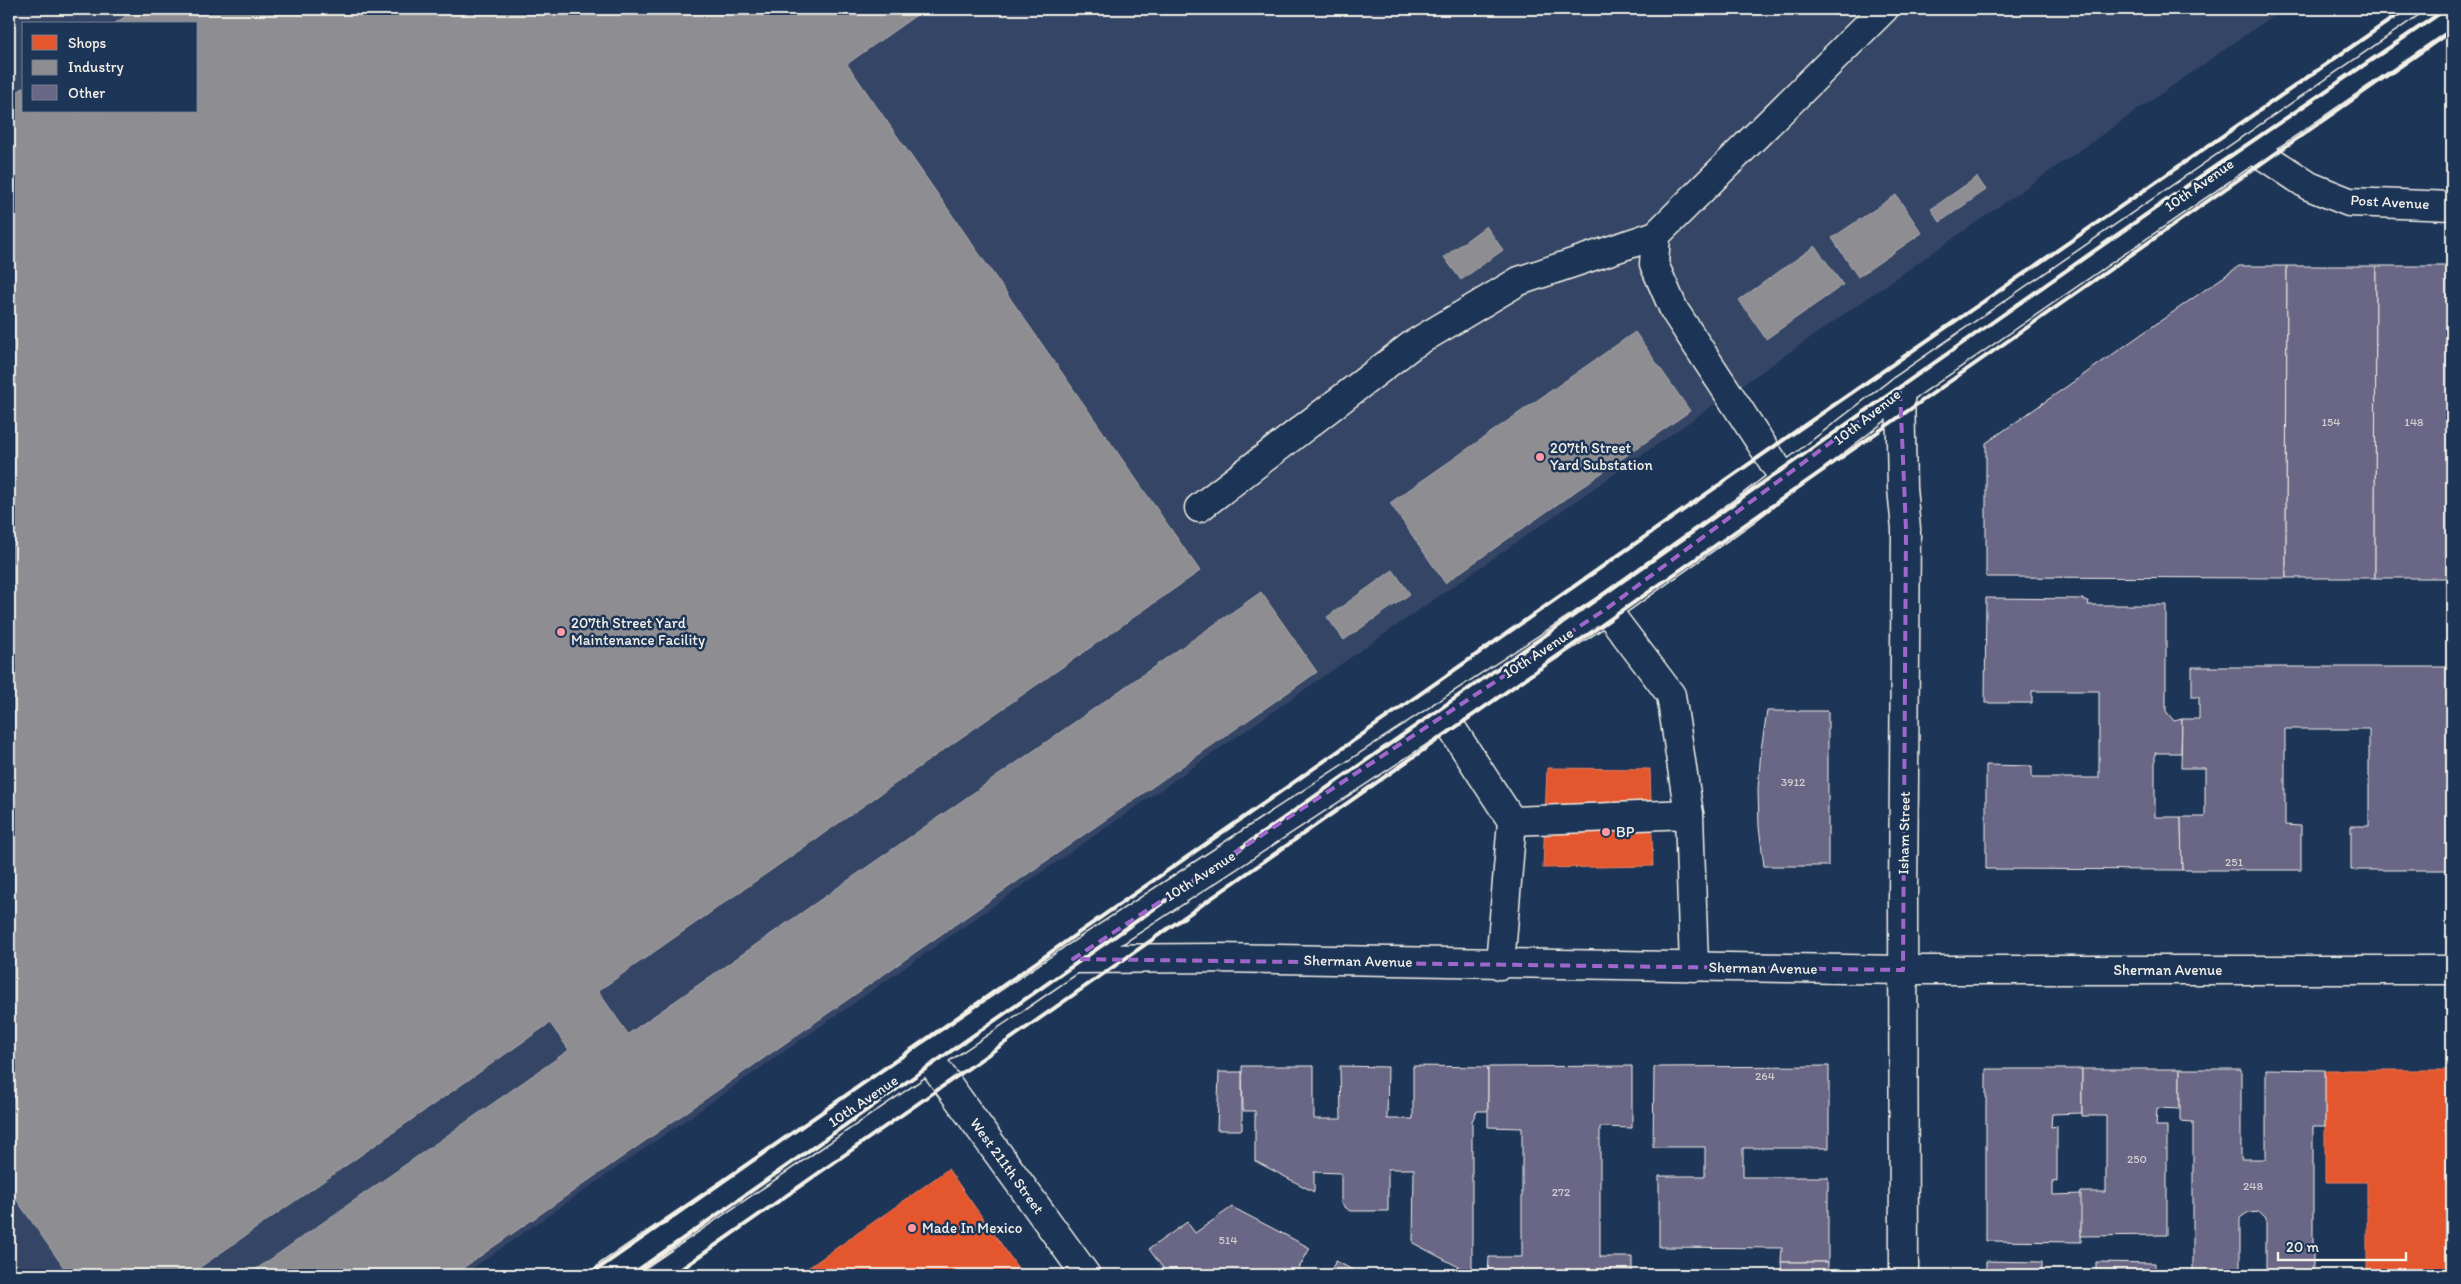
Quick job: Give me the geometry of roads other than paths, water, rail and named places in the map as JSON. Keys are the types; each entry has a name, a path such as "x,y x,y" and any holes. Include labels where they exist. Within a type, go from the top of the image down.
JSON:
{"main road":[{"path":"1198,508 1412,345 1519,281 1656,235 1884,9"},
{"name":"10th Avenue","path":"609,1275 1073,959 1606,609 1785,480 1900,391 2452,10"},
{"name":"Post Avenue","path":"2252,148 2309,186 2349,202 2452,206"},
{"path":"1656,235 1654,264 1674,310 1785,480"},
{"name":"Isham Street","path":"1900,391 1902,488 1906,529 1903,970 1904,1275"},
{"path":"1606,609 1671,695 1689,814 1694,967"},
{"path":"1444,716 1512,821 1500,964"},
{"path":"1512,821 1689,814"},
{"name":"Sherman Avenue","path":"1073,959 1216,958 1903,970 2452,970"},
{"name":"West 211th Street","path":"928,1057 1086,1275"}],"railway":[{"path":"589,1275 1792,434 2406,9"},
{"path":"631,1275 2207,172 2446,9"},
{"path":"673,1275 2452,30"}],"place":[{"name":"207th Street Yard Substation","path":"1540,457"},
{"name":"207th Street Yard Maintenance Facility","path":"561,632"},
{"name":"BP","path":"1606,832"},
{"name":"Made In Mexico","path":"912,1228"}]}
